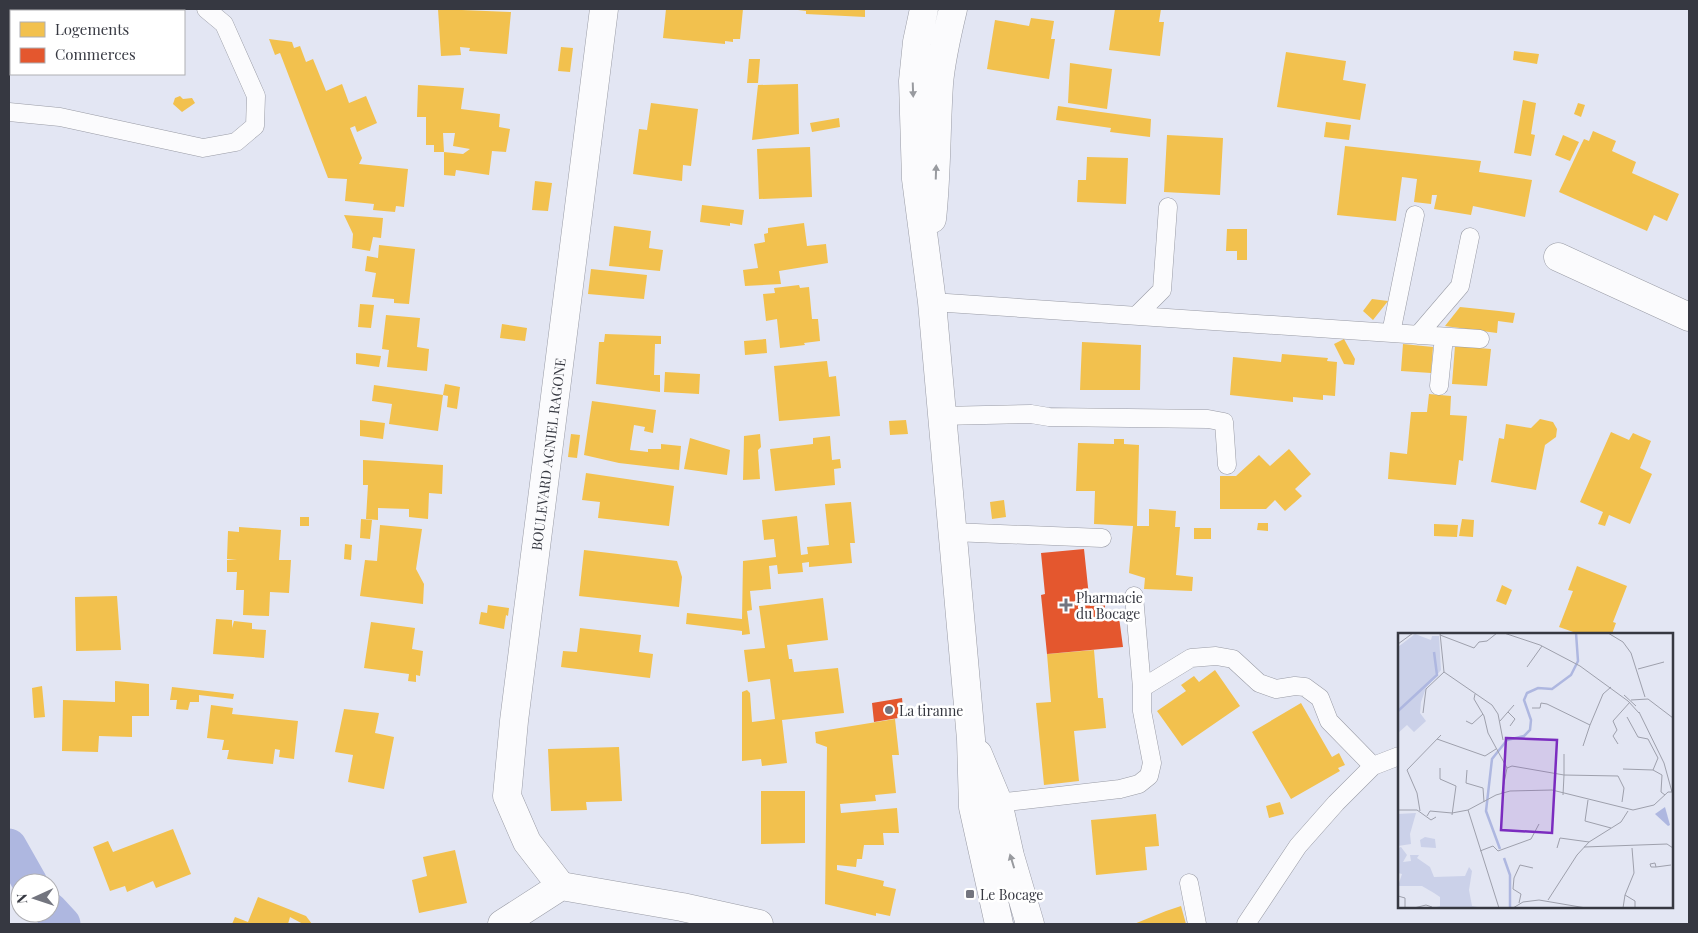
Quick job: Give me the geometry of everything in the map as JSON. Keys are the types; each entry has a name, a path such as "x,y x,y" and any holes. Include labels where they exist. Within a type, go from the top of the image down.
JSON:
{"main road":[{"name":"BOULEVARD AGNIEL RAGONE","path":"561,886 527,842 508,796 514,721 604,9"},
{"path":"924,9 917,42 913,81 916,178 932,302 971,739 985,805 999,924"},
{"path":"927,255 936,183 939,84 944,47 953,9"},
{"path":"1558,257 1689,317"},
{"path":"985,805 1010,856 1030,924"},
{"path":"502,924 561,886 682,907 759,924"}],"lane":[{"path":"9,112 60,117 203,148 236,142 256,126 256,96 224,24 206,9"},
{"path":"1138,314 1162,290 1168,207"},
{"path":"1391,333 1415,215"},
{"path":"1418,335 1460,286 1470,237"},
{"path":"932,302 1138,314 1480,339"},
{"path":"1439,386 1444,337"},
{"path":"941,416 1031,414 1049,417 1208,419 1224,422 1227,465"},
{"path":"952,532 1102,538"},
{"path":"985,805 1120,789 1139,784 1149,776 1152,763 1142,711 1142,688 1134,596"},
{"path":"1142,688 1191,658 1216,656 1233,659 1259,683 1276,689 1295,686 1305,688 1320,698 1329,721 1373,766"},
{"path":"1246,924 1298,846 1373,766 1398,756"},
{"path":"1189,883 1197,924"}],"building: Logements":[{"path":"53,9 140,9 140,10"},
{"path":"161,9 176,9 176,10 157,10"},
{"path":"438,9 511,12 507,54 469,51 470,48 460,47 461,55 441,56"},
{"path":"666,9 743,9 740,39 733,39 733,42 725,41 725,44 663,38"},
{"path":"790,9 865,9 865,17 806,14 806,11"},
{"path":"1115,9 1161,9 1159,22 1164,22 1160,56 1109,50"},
{"path":"1031,18 1054,21 1051,39 1055,39 1049,79 987,69 995,20 1029,26"},
{"path":"269,39 292,42 294,48 300,46 306,62 313,59 326,91 342,84 349,103 366,96 377,123 357,132 355,126 350,128 362,158 359,164 408,169 404,207 396,206 395,212 373,210 374,204 345,201 347,179 328,178 280,53 275,55"},
{"path":"561,47 573,48 570,72 558,71"},
{"path":"1514,51 1539,54 1537,64 1513,60"},
{"path":"1286,52 1346,61 1343,80 1366,84 1360,120 1277,107"},
{"path":"749,59 760,59 758,83 747,83"},
{"path":"1070,63 1112,69 1107,109 1068,103"},
{"path":"798,84 799,134 752,140 758,85"},
{"path":"418,85 464,88 461,109 500,114 499,127 510,129 506,152 492,151 489,175 456,170 455,176 444,175 444,152 434,152 434,145 426,145 426,117 417,117","holes":["443,133 455,133 453,146 470,149 463,154 444,152"]},
{"path":"180,96 183,99 192,98 195,103 182,112 173,104 175,98"},
{"path":"1523,100 1536,103 1531,134 1535,135 1531,156 1514,153"},
{"path":"651,103 698,109 691,166 683,165 682,181 633,174 639,129 647,130"},
{"path":"1578,103 1585,105 1581,117 1574,114"},
{"path":"1058,106 1151,119 1150,137 1110,132 1111,128 1056,120"},
{"path":"839,118 840,127 812,132 810,123"},
{"path":"1326,122 1351,125 1349,140 1324,137"},
{"path":"1593,131 1616,141 1612,151 1636,162 1632,173 1679,194 1667,221 1654,215 1647,231 1559,192 1584,139 1589,141"},
{"path":"1167,135 1223,138 1220,195 1164,192"},
{"path":"1563,135 1579,142 1570,161 1555,155"},
{"path":"1345,146 1481,161 1479,172 1532,180 1525,217 1473,206 1471,215 1434,209 1437,195 1432,195 1431,204 1414,202 1417,179 1402,177 1396,221 1337,215"},
{"path":"810,147 812,197 759,199 757,149"},
{"path":"1087,157 1128,158 1126,204 1077,202 1078,180 1086,180"},
{"path":"535,181 552,183 548,211 532,210"},
{"path":"702,205 744,210 742,225 730,223 730,226 700,222"},
{"path":"344,215 383,218 381,238 373,237 370,251 352,248 353,234"},
{"path":"804,223 807,246 826,244 828,263 779,271 781,284 745,286 743,270 758,268 754,244 765,242 764,234 768,233 768,228"},
{"path":"614,226 651,231 649,248 663,250 660,271 609,266"},
{"path":"1227,229 1247,229 1247,260 1237,260 1237,251 1226,251"},
{"path":"379,245 415,249 409,304 394,303 394,299 372,297 376,273 365,271 367,256 378,258"},
{"path":"591,269 647,275 644,299 588,294"},
{"path":"799,285 800,288 809,287 812,319 818,319 820,341 780,348 777,319 766,321 763,294 775,293 774,288"},
{"path":"1372,299 1388,301 1373,320 1363,311"},
{"path":"360,304 374,305 371,328 358,327"},
{"path":"1460,307 1515,313 1513,323 1498,321 1497,333 1445,326"},
{"path":"386,315 420,318 417,347 429,349 427,371 387,367 389,350 382,349"},
{"path":"502,324 527,328 525,341 500,338"},
{"path":"605,334 661,336 661,344 655,344 654,375 660,375 660,392 596,384 599,342 604,342"},
{"path":"766,339 767,353 745,355 744,341"},
{"path":"1344,339 1355,359 1354,365 1344,364 1334,344"},
{"path":"1082,342 1141,345 1140,390 1080,390"},
{"path":"1403,344 1433,347 1431,373 1401,371"},
{"path":"1455,346 1491,349 1487,386 1452,384"},
{"path":"356,353 381,356 379,367 356,364"},
{"path":"1282,354 1328,358 1327,361 1337,362 1335,396 1323,395 1323,400 1293,397 1293,402 1230,395 1233,357 1281,362"},
{"path":"827,361 829,377 836,376 840,416 779,421 774,366"},
{"path":"665,372 700,374 699,394 664,392"},
{"path":"445,384 460,387 457,409 447,407 448,396 443,395"},
{"path":"374,385 443,395 438,431 389,424 392,404 372,401"},
{"path":"1429,394 1451,396 1450,415 1467,416 1463,461 1459,460 1456,485 1388,479 1390,452 1407,454 1411,412 1427,412"},
{"path":"592,401 656,410 653,433 644,431 645,427 634,425 630,450 648,452 648,449 661,449 661,444 681,446 679,470 619,463 584,455"},
{"path":"1540,419 1553,422 1557,429 1556,437 1545,445 1536,490 1491,482 1499,438 1504,439 1506,424 1531,428"},
{"path":"360,420 385,423 383,439 360,436"},
{"path":"906,420 908,434 890,435 889,421"},
{"path":"1611,432 1629,440 1633,433 1651,441 1640,468 1652,474 1630,524 1609,515 1605,526 1598,524 1603,512 1580,502"},
{"path":"571,434 580,435 577,458 568,457"},
{"path":"760,434 761,447 758,450 760,479 743,480 744,436"},
{"path":"830,436 832,460 840,459 841,468 834,469 835,485 775,491 770,449 813,444 813,438"},
{"path":"690,438 730,450 727,475 684,469"},
{"path":"1114,439 1124,439 1124,444 1139,445 1137,526 1149,526 1149,509 1176,511 1175,527 1180,527 1176,575 1193,577 1192,591 1144,589 1145,578 1129,573 1133,526 1094,524 1095,491 1076,491 1078,443 1114,444"},
{"path":"1289,449 1311,474 1295,489 1302,496 1285,511 1275,500 1266,509 1220,509 1220,476 1236,476 1259,455 1270,466"},
{"path":"363,460 443,465 442,494 429,493 428,519 409,517 409,509 378,508 378,520 366,519 368,485 363,485"},
{"path":"586,473 674,486 669,526 598,518 600,502 582,500"},
{"path":"1004,500 1006,517 992,519 990,502"},
{"path":"851,502 855,543 850,543 852,563 809,567 809,562 802,563 803,572 778,574 777,565 769,566 771,589 750,591 752,610 747,611 750,634 742,635 742,631 686,624 687,613 742,619 743,561 776,557 774,539 764,540 762,520 797,516 801,555 808,554 807,547 829,545 825,504"},
{"path":"300,517 309,517 309,526 300,526"},
{"path":"361,519 372,520 370,539 360,538"},
{"path":"1462,519 1474,520 1473,537 1459,536"},
{"path":"1258,523 1268,523 1268,531 1257,530"},
{"path":"1434,524 1458,525 1457,537 1434,536"},
{"path":"380,525 422,529 416,569 424,584 423,604 360,596 365,560 377,561"},
{"path":"239,527 281,530 279,560 291,560 289,593 270,592 269,616 243,615 244,590 236,590 237,572 227,572 227,560 237,560 227,559 228,531 239,532"},
{"path":"1194,528 1211,528 1211,539 1194,539"},
{"path":"345,544 352,545 351,560 344,559"},
{"path":"584,550 677,561 682,577 679,607 579,596"},
{"path":"1577,566 1627,586 1613,622 1616,623 1612,633 1576,633 1559,627 1573,591 1568,590"},
{"path":"1502,585 1512,590 1506,605 1496,601"},
{"path":"117,596 121,650 76,651 75,597"},
{"path":"823,598 828,640 787,645 789,659 792,659 794,672 838,668 844,713 782,720 787,763 762,766 761,759 742,761 742,692 747,690 750,693 752,722 775,719 770,679 748,682 744,650 765,648 759,606"},
{"path":"488,605 509,608 504,629 479,624 481,612 487,613"},
{"path":"216,619 232,620 232,628 234,621 252,623 252,629 266,630 264,658 213,654"},
{"path":"371,622 415,628 412,649 423,651 420,676 416,675 416,682 408,681 409,674 364,668"},
{"path":"580,628 641,635 639,652 653,654 650,678 561,667 563,651 577,652"},
{"path":"1094,650 1098,698 1103,698 1106,728 1074,731 1079,781 1044,785 1036,703 1051,702 1047,654"},
{"path":"1215,670 1240,706 1182,746 1157,711 1186,691 1181,685 1194,676 1199,682"},
{"path":"115,681 149,684 149,716 132,716 132,737 99,736 98,752 62,751 63,700 115,702"},
{"path":"42,686 45,717 34,718 32,688"},
{"path":"172,687 234,694 233,699 199,695 199,702 190,702 188,710 176,709 177,700 170,700"},
{"path":"1301,703 1332,757 1339,753 1345,765 1338,768 1340,771 1291,799 1252,732"},
{"path":"211,705 233,708 232,714 298,721 294,759 279,757 280,750 275,749 273,764 227,759 229,750 222,750 224,740 207,738"},
{"path":"344,709 379,713 375,733 394,737 384,789 348,782 353,755 335,752"},
{"path":"895,719 899,755 892,755 896,793 875,795 876,801 840,804 841,813 897,808 899,833 883,833 884,845 864,845 862,859 857,859 856,867 837,865 837,870 884,881 883,886 896,889 890,916 876,913 876,916 825,904 827,747 816,743 815,732"},
{"path":"619,747 622,801 586,802 587,810 551,811 548,749"},
{"path":"761,791 805,791 805,843 761,844"},
{"path":"1280,802 1284,814 1269,818 1266,806"},
{"path":"1156,814 1159,846 1145,847 1147,870 1096,875 1091,820"},
{"path":"173,829 191,874 156,888 153,881 127,892 125,886 110,891 93,847 108,841 113,852"},
{"path":"455,850 467,903 419,913 412,880 427,876 423,857"},
{"path":"258,897 306,916 312,924 303,924 290,917 288,924 232,924 235,917 248,922"},
{"path":"1181,906 1186,924 1134,924 1166,911"}],"building: Commerces":[{"path":"1084,549 1090,606 1105,605 1105,612 1118,610 1123,647 1047,654 1041,595 1045,594 1041,553"},
{"path":"902,698 904,717 874,722 872,703"}],"waterway":[{"path":"9,846 24,873"},
{"path":"60,921 63,924"}],"place":[{"name":"Pharmacie du Bocage","path":"1066,605"},
{"name":"La tiranne","path":"889,710"},
{"name":"Le Bocage","path":"970,894"}]}
